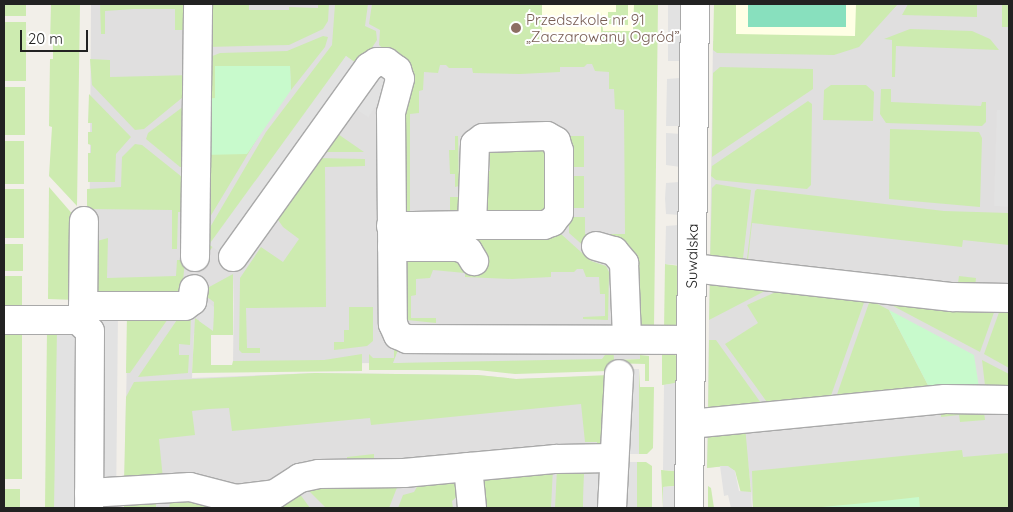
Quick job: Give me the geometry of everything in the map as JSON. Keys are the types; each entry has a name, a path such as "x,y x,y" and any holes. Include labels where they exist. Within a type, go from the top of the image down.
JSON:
{"street":[{"path":"195,258 198,4"},
{"name":"Suwalska","path":"689,508 695,4"},
{"path":"233,257 370,67 381,62 394,66 400,79 391,113 393,324 396,332 404,338 627,338 691,340"},
{"path":"84,221 80,313 91,339 89,500 168,498 200,488 236,504 275,494 309,476 405,473 613,458"},
{"path":"391,236 472,225"},
{"path":"391,236 458,246 468,251 474,261"},
{"path":"596,246 614,250 624,263 627,338"},
{"path":"692,268 952,297 1009,298"},
{"path":"4,320 185,306 192,301 194,289"},
{"path":"612,508 613,458 618,441 619,374"},
{"path":"690,424 945,399 1009,400"},
{"path":"468,467 472,508"}],"shaded area":[{"path":"91,4 389,4 643,54 640,359 233,365 234,275 232,333 194,333 192,378 315,373 478,375 516,379 598,376 597,448 583,508 124,508 128,301 89,300"},
{"name":"Przedszkole nr 91 „Zaczarowany Ogród”","path":"389,4 643,4 643,53 389,53"},
{"path":"668,4 685,4 685,61 668,61"},
{"path":"730,4 885,4 855,42 729,41"},
{"path":"885,4 1009,4 1009,489 811,508 753,508 748,463 707,468 713,41 855,42"},
{"path":"346,56 360,66 223,254 209,245"},
{"path":"379,69 394,79 368,117 353,107"},
{"path":"683,75 681,167 666,165 666,133 681,134 681,126 666,126 667,79 680,78"},
{"path":"997,110 1009,110 1009,207 994,206"},
{"path":"683,175 683,219 680,215 666,214 665,198 666,183 679,182"},
{"path":"683,221 682,273 678,265 665,264 666,226 679,225"},
{"path":"201,297 214,307 213,331 199,321"},
{"path":"118,311 116,508 54,508 57,330 88,318"},
{"path":"613,344 602,359 393,363 400,345"},
{"path":"624,369 639,369 639,454 624,454"},
{"path":"679,382 679,508 663,508 663,487 676,486 676,471 663,470 664,385"},
{"path":"623,462 637,462 637,508 623,508"},
{"path":"720,466 728,466 735,471 739,491 751,492 752,508 731,508 728,495 724,496"},
{"path":"598,470 598,508 583,508 584,474 595,474"}],"green space":[{"path":"4,4 26,4 26,16 4,16"},
{"path":"51,4 80,4 77,206 49,176 52,127 49,126 50,59 53,59 53,44 50,44"},
{"path":"100,4 192,4 192,30 175,30 175,9 134,9 105,11 105,34 101,34"},
{"path":"204,4 249,4 249,10 289,10 289,7 318,8 318,4 329,4 328,21 323,29 289,45 207,47"},
{"path":"335,4 368,4 365,26 376,31 377,40 360,66 346,56 209,252 202,241 266,132 332,45"},
{"path":"372,4 542,4 542,39 585,39 585,45 601,45 601,12 603,31 633,31 634,4 658,4 654,328 644,331 639,324 637,266 595,256 569,233 569,217 585,217 585,234 625,234 624,110 615,109 614,89 609,89 609,72 595,71 592,64 587,64 584,67 560,67 560,72 520,74 473,73 472,68 449,68 446,65 440,65 438,73 424,72 423,90 419,91 419,113 410,114 410,213 450,213 450,197 465,197 464,206 456,215 404,216 404,66 379,45 380,30 369,24"},
{"path":"616,4 628,4 628,25 608,24 608,12 616,12"},
{"path":"714,4 736,4 736,34 855,36 856,4 898,4 859,47 834,55 717,53 713,50"},
{"path":"748,4 846,4 846,27 748,27"},
{"path":"908,4 977,4 977,17 902,15"},
{"path":"1002,4 1009,4 1009,27 1002,27"},
{"path":"4,22 26,22 26,81 4,81"},
{"path":"910,29 972,31 990,39 999,50 896,46 895,77 892,77 892,40 884,39"},
{"path":"323,36 328,37 325,47 291,90 290,66 272,114 201,232 210,57 220,53 287,51"},
{"path":"90,59 110,60 110,77 192,75 188,93 144,129 135,130 92,85"},
{"path":"215,66 290,66 291,90 247,154 203,155 202,99 215,98"},
{"path":"720,67 813,69 813,89 712,157 713,73"},
{"path":"831,85 866,85 874,92 873,121 823,120 824,90"},
{"path":"4,87 25,87 25,135 4,135"},
{"path":"881,89 891,89 891,102 981,106 982,102 986,102 986,122 982,126 886,123 880,114"},
{"path":"89,94 131,137 116,154 115,182 88,182 88,153 91,153 91,145 88,144 88,132 92,132 92,123 88,123"},
{"path":"808,101 812,104 811,185 807,189 716,180 711,176 712,166"},
{"path":"188,103 185,167 180,167 146,139 148,133"},
{"path":"890,129 979,132 982,138 980,207 889,199"},
{"path":"335,132 364,152 315,152"},
{"path":"455,136 458,136 459,186 455,187 455,174 450,174 449,150 455,150"},
{"path":"568,136 584,136 584,167 568,167"},
{"path":"4,141 24,141 24,184 4,184"},
{"path":"135,144 142,145 187,181 190,212 178,212 177,249 172,249 172,210 87,209 87,189 121,187 122,157"},
{"path":"540,146 548,153 551,199 545,212 490,213 484,204 486,171 490,171 490,162 482,162 490,148"},
{"path":"316,158 365,159 365,166 325,167 326,307 246,308 247,348 260,348 260,353 242,353 239,350 240,278 261,247 283,262 299,239 283,227 276,217"},
{"path":"568,176 584,176 584,208 568,208"},
{"path":"716,184 751,190 742,267 710,263 712,188"},
{"path":"49,187 75,217 76,300 48,299"},
{"path":"4,189 24,189 24,238 4,238"},
{"path":"757,189 944,211 1009,213 1009,245 963,240 962,247 752,223 748,260 775,263 746,267 755,191"},
{"path":"517,234 561,234 591,261 606,266 609,272 608,320 583,319 583,317 605,316 605,294 600,294 599,277 586,277 583,269 577,269 574,272 551,272 551,277 512,279 465,277 465,273 433,270 430,278 416,279 416,295 411,296 411,318 436,318 436,323 407,320 405,260 468,239"},
{"path":"108,238 107,278 176,276 177,260 185,260 182,292 89,300 97,241"},
{"path":"4,244 23,244 23,271 4,271"},
{"path":"665,264 680,266 679,323 664,331"},
{"path":"233,274 233,335 211,335 211,365 232,365 233,361 324,360 362,354 362,371 192,373 195,318 213,330 214,302 200,292"},
{"path":"4,276 22,276 22,308 4,308"},
{"path":"959,276 976,278 975,287 933,284 933,280 958,283"},
{"path":"710,277 769,289 709,320"},
{"path":"789,286 867,294 828,404 772,409 725,344 758,323 747,305"},
{"path":"878,298 997,304 980,352"},
{"path":"870,300 889,310 932,393 834,403"},
{"path":"1002,304 1009,305 1009,368 984,354"},
{"path":"349,307 373,307 373,341 367,346 334,350 334,342 344,342 344,330 349,330"},
{"path":"889,310 974,355 980,394 932,393"},
{"path":"183,311 191,316 190,345 179,344 179,355 189,355 188,373 138,377"},
{"path":"127,314 170,316 130,373 126,373"},
{"path":"47,330 76,330 60,508 45,508"},
{"path":"4,332 22,332 22,479 4,479"},
{"path":"709,340 716,340 766,410 708,416"},
{"path":"613,344 614,360 640,359 640,355 649,356 649,381 645,381 645,364 609,363 608,371 515,374 478,370 369,370 369,354 373,358 394,358 394,346 400,345 394,363"},
{"path":"662,349 679,357 679,382 676,384 662,385"},
{"path":"982,360 1009,374 1009,392 986,394"},
{"path":"639,369 640,387 654,387 653,448 647,454 638,454"},
{"path":"315,373 478,375 516,379 609,375 605,444 597,448 597,442 585,442 581,404 371,425 370,418 232,431 229,408 209,409 192,411 195,435 159,439 163,479 124,483 126,397 134,382"},
{"path":"941,412 984,412 985,420 960,422 959,415 941,417"},
{"path":"745,426 751,492 741,493 735,471 726,466 707,468 708,430"},
{"path":"962,450 963,457 1009,453 1009,508 753,508 752,471"},
{"path":"374,454 374,461 393,459 393,464 347,461 347,457"},
{"path":"637,462 646,462 652,466 652,508 636,508"},
{"path":"553,468 551,508 480,508 477,480"},
{"path":"557,468 598,472 584,475 583,508 555,508"},
{"path":"661,470 676,471 676,486 663,487 663,508"},
{"path":"453,477 462,492 452,501 453,508 398,508 403,495 414,492 418,485"},
{"path":"303,485 398,485 389,508 326,508"},
{"path":"708,486 711,488 714,508 708,508"},
{"path":"5,489 20,489 20,508 5,508"},
{"path":"297,490 310,508 265,508"},
{"path":"171,497 224,508 169,508"},
{"path":"919,497 920,508 811,508 865,503"},
{"path":"124,501 156,502 156,507 124,508"}],"place":[{"name":"Przedszkole nr 91 „Zaczarowany Ogród”","path":"516,28"}]}
